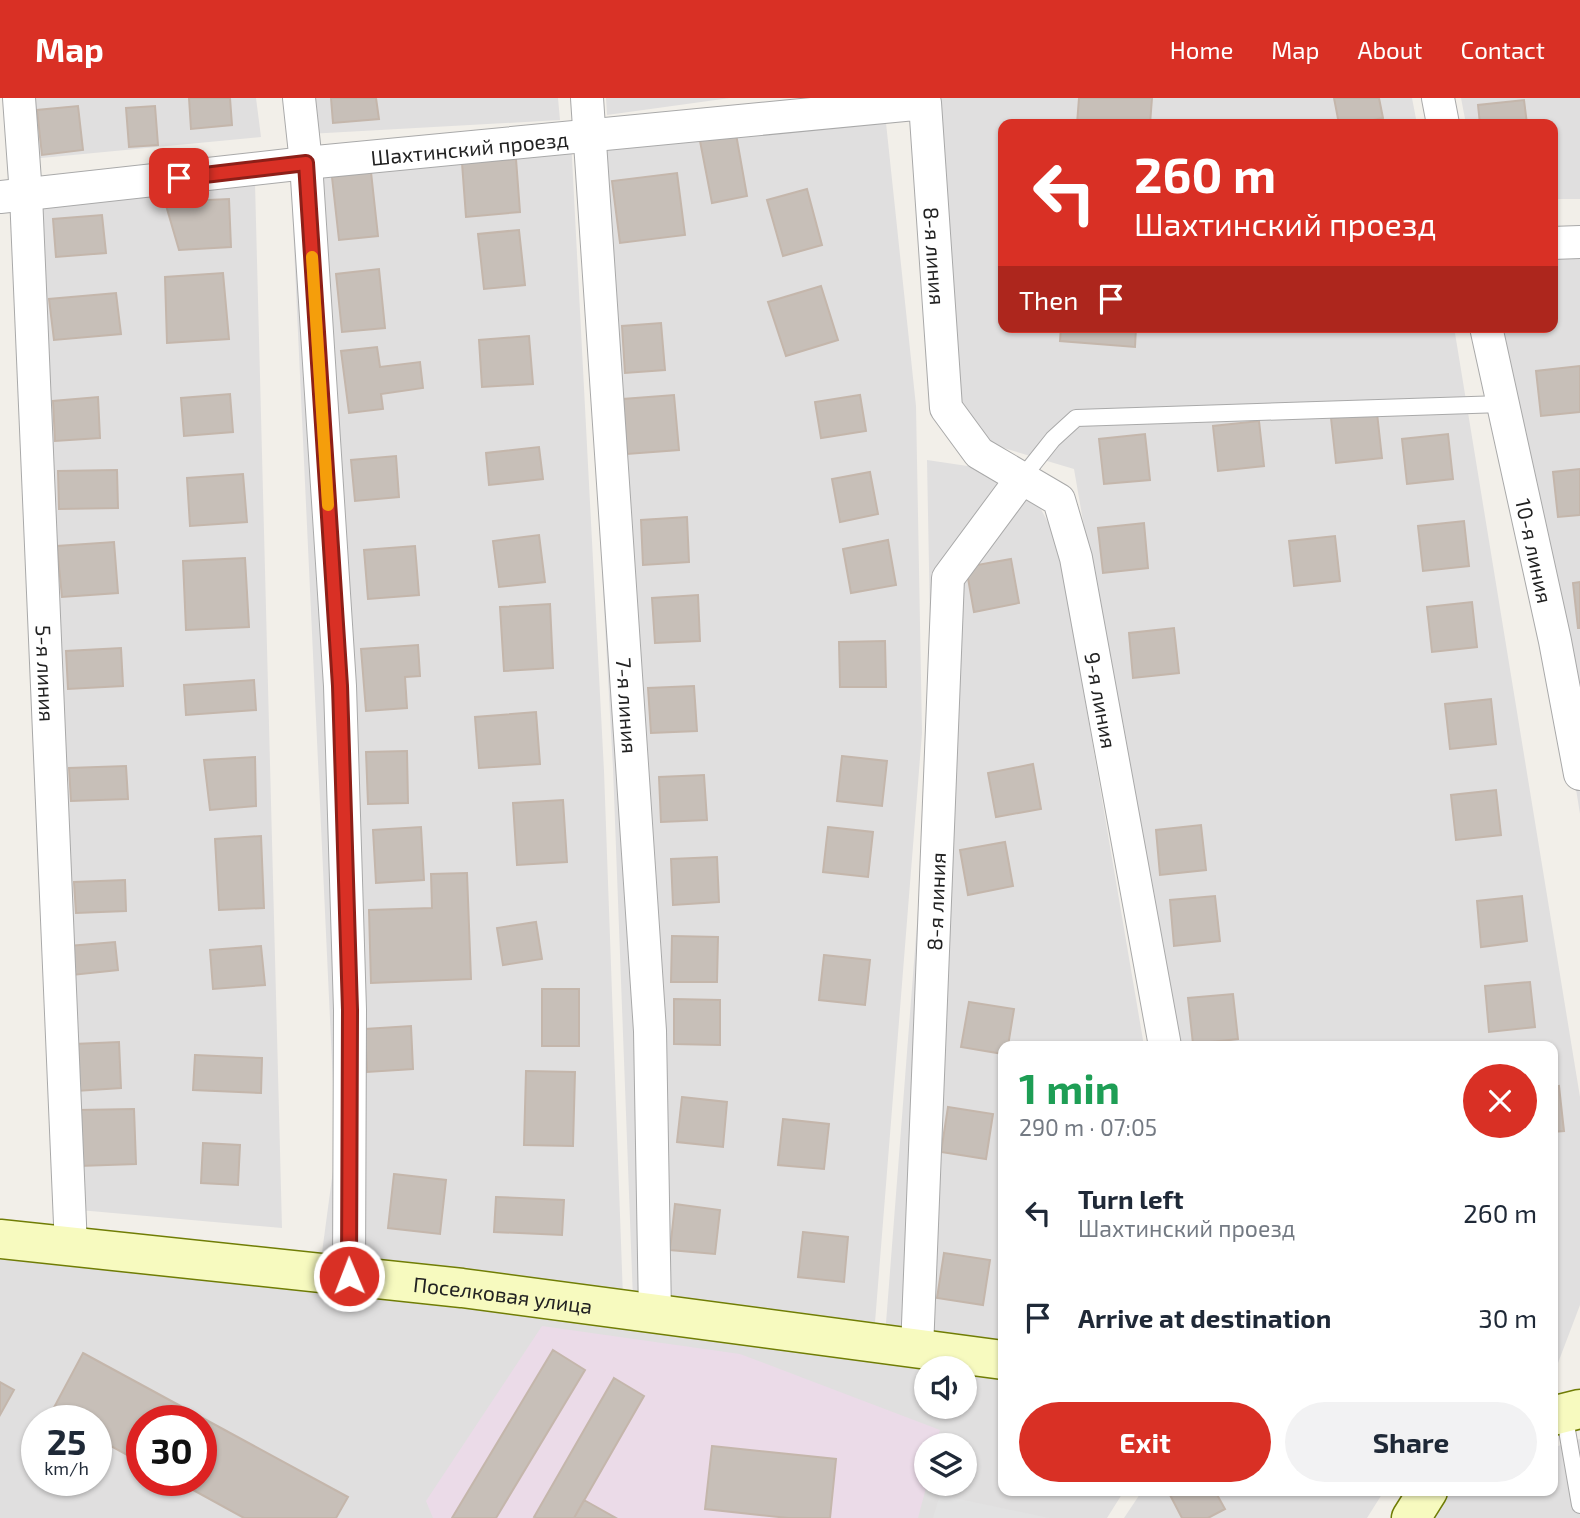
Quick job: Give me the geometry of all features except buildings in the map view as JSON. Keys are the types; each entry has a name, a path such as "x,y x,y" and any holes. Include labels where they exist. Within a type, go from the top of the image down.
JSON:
{"street":[{"name":"5-я линия","path":"19,98 13,196 71,1247"},
{"path":"299,98 306,163 340,699 350,1010 349,1276"},
{"name":"7-я линия","path":"587,98 650,1031 655,1314"},
{"path":"1438,98 1442,119"},
{"name":"Шахтинский проезд","path":"13,196 306,163 918,101"},
{"name":"8-я линия","path":"918,101 946,408"},
{"path":"1558,243 1580,242"},
{"name":"10-я линия","path":"1487,333 1555,640 1580,774"},
{"name":"9-я линия","path":"946,408 979,453 1059,500 1076,558 1164,1041"},
{"name":"8-я линия","path":"917,1349 948,578 1022,478"},
{"name":"Поселковая улица","path":"0,1239 462,1287 998,1359"},
{"path":"1411,1518 1425,1496"}],"lane":[{"path":"1022,478 1053,439 1076,418 1502,404"},
{"path":"1565,1413 1580,1504"}],"shaded area":[{"path":"25,98 256,98 261,137 31,159"},
{"path":"304,98 558,98 560,120 308,134"},
{"path":"606,98 730,98 607,115"},
{"path":"908,98 1412,98 1416,119 998,119 998,333 1455,333 1580,1097 1580,1305 1558,1363 1558,1041 1173,1041 1074,469 957,434"},
{"path":"1461,98 1580,98 1580,199 1558,199 1558,119 1465,119"},
{"path":"884,104 916,406 922,733 874,1335 633,1300 613,768 578,140"},
{"path":"571,139 604,771 623,1298 321,1260 336,1148 290,161"},
{"path":"255,183 282,1228 68,1209 41,208"},
{"path":"1558,247 1580,247 1580,814 1503,333 1558,333"},
{"path":"927,460 1022,474 1058,541 1143,1041 998,1041 998,1347 885,1336 932,730"},
{"path":"0,1258 914,1357 914,1419 977,1419 977,1364 998,1366 998,1496 1121,1496 1107,1518 0,1518"},
{"path":"542,1326 740,1354 940,1430 939,1433 914,1433 914,1496 924,1496 918,1518 433,1518 426,1501"},
{"path":"1580,1439 1580,1518 1424,1518 1436,1496 1558,1496 1558,1446"},
{"path":"940,1496 945,1496 1049,1518 933,1518"},
{"path":"1139,1496 1381,1496 1367,1518 1124,1518"}],"slow traffic":[{"path":"312,257 328,505"}],"route":[{"path":"179,178 306,163 340,686 350,1010 349,1276"}]}
